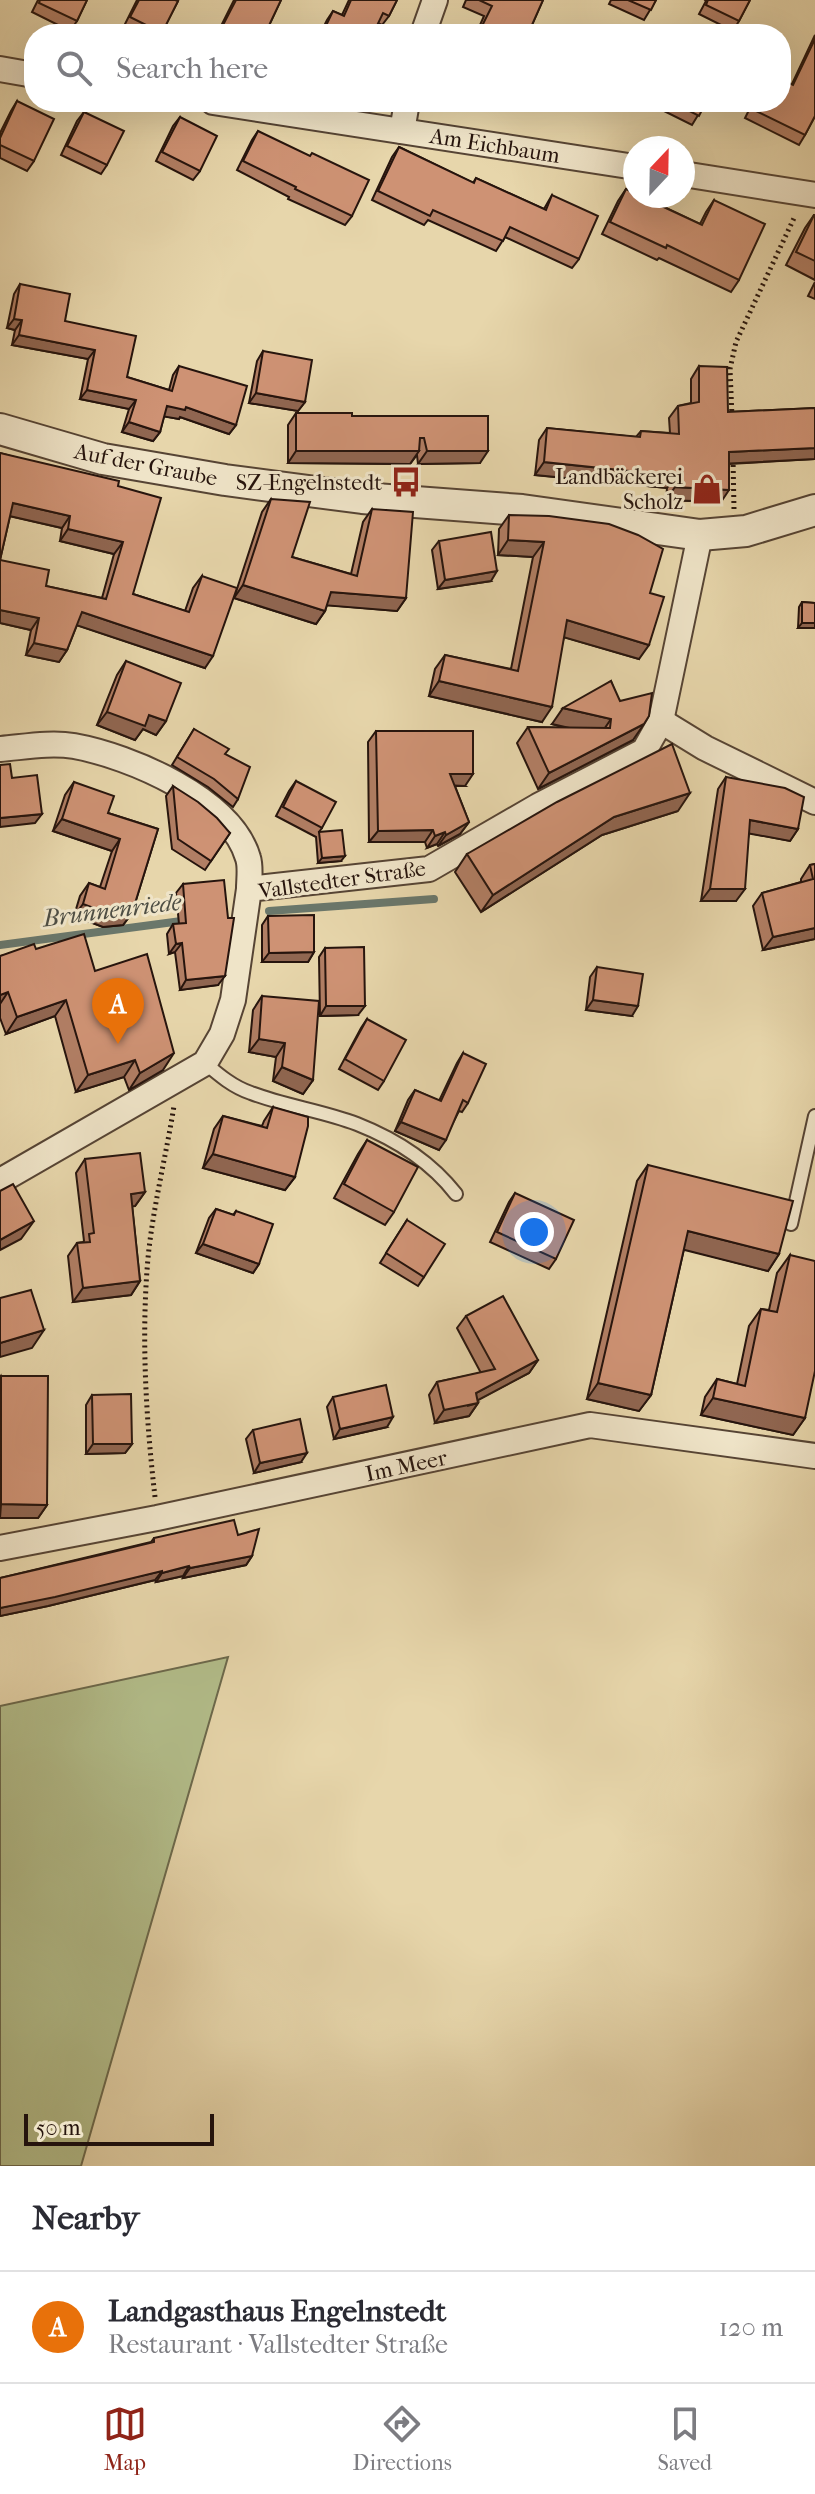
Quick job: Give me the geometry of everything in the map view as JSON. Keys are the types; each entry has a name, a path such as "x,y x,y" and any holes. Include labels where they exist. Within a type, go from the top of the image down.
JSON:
{"street":[{"path":"427,24 435,0"},
{"path":"0,69 24,73"},
{"name":"Am Eichbaum","path":"278,112 623,165"},
{"path":"402,131 405,112"},
{"path":"695,176 810,194"},
{"name":"Auf der Graube","path":"0,429 103,459 225,480 362,498 522,510 700,535 746,531 815,510"},
{"name":"Vallstedter Straße","path":"0,1181 205,1063 222,1034 233,1000 249,889 429,869 538,806 644,751 661,721 700,535"},
{"path":"661,721 705,748 815,802"},
{"path":"0,749 71,745 102,753 171,780 213,808 238,836 249,860 249,889"},
{"name":"Im Meer","path":"0,1548 157,1518 590,1425 815,1456"}],"lane":[{"path":"205,1063 227,1081 250,1093 357,1124 387,1139 442,1175 456,1194"},
{"path":"791,1224 815,1116"}],"path":[{"path":"732,428 730,369 736,342 810,194"},
{"path":"733,458 735,532"},
{"path":"157,1518 149,1439 145,1319 148,1256 175,1104 164,1089"}],"green space":[{"path":"228,1657 81,2166 0,2166 0,1706"}],"building":[{"path":"40,0 87,0 77,21 39,3"},
{"path":"139,0 178,1 166,24 144,24 130,17"},
{"path":"236,0 281,0 270,24 224,24"},
{"path":"351,0 397,0 389,16 383,13 378,24 327,24 333,11 344,16"},
{"path":"479,0 543,0 532,24 483,24 492,6"},
{"path":"628,0 656,0 651,10"},
{"path":"708,0 750,0 739,21 706,5"},
{"path":"815,39 815,116 805,135 758,112 791,112 793,85"},
{"path":"17,101 24,104 24,112 40,112 54,119 34,161 0,145 0,138"},
{"path":"84,112 124,131 107,165 67,146"},
{"path":"180,117 217,136 200,171 162,152"},
{"path":"258,131 369,180 352,216 243,161"},
{"path":"399,147 474,183 476,178 546,210 552,195 598,216 579,259 510,227 503,241 433,210 430,216 378,191"},
{"path":"623,195 623,208 666,208 702,225 714,200 765,224 739,280 610,222"},
{"path":"815,215 815,261 796,252"},
{"path":"20,284 70,294 65,321 136,336 127,377 172,391 179,366 247,386 236,425 186,407 185,410 167,406 160,432 129,422 136,400 87,390 95,350 19,335 22,320 14,319"},
{"path":"263,351 312,360 305,402 256,393"},
{"path":"699,366 727,367 728,412 815,408 815,448 729,452 729,490 675,487 676,476 544,462 547,428 640,437 641,431 679,434 678,406 699,402"},
{"path":"296,413 488,416 488,451 427,451 424,438 420,438 419,451 296,451"},
{"path":"0,453 119,481 118,486 161,498 133,594 189,612 202,576 237,588 213,656 82,612 67,650 34,643 39,618 0,610","holes":["13,503 70,516 68,529 123,542 106,599 46,586 49,570 0,560"]},
{"path":"271,499 310,502 292,557 357,576 372,509 413,512 406,598 331,592 325,611 243,585"},
{"path":"509,515 549,516 609,524 663,549 650,593 664,597 649,645 567,620 552,707 439,681 445,655 518,671 544,542 508,540"},
{"path":"491,532 497,571 445,580 439,541"},
{"path":"802,602 815,603 815,623 802,623"},
{"path":"126,661 181,683 166,721 149,715 145,726 107,712"},
{"path":"611,681 620,701 652,693 649,716 644,724 549,773 528,727 610,728 611,719 563,708"},
{"path":"194,729 229,749 225,754 250,767 238,799 214,779 177,757"},
{"path":"376,731 473,731 473,774 450,774 469,822 446,835 445,832 435,836 433,830 378,831"},
{"path":"672,744 690,793 614,817 493,895 467,854 557,802"},
{"path":"10,764 12,778 37,775 42,814 0,818 0,765"},
{"path":"726,777 785,788 804,797 798,829 750,820 745,889 710,889"},
{"path":"296,781 336,802 322,828 283,807"},
{"path":"74,782 114,796 108,813 158,829 132,913 112,915 83,904 89,883 105,889 120,839 62,819"},
{"path":"173,786 198,802 230,833 211,861 178,839"},
{"path":"342,830 345,856 322,858 319,832"},
{"path":"815,864 815,928 773,937 762,893 813,879 810,865"},
{"path":"224,880 228,918 234,918 225,976 186,980 182,943 176,944 173,924 186,923 183,884"},
{"path":"314,915 314,952 269,953 268,916"},
{"path":"84,934 95,971 147,954 174,1053 140,1073 135,1060 88,1075 66,1000 17,1017 8,992 0,995 0,956 34,944 36,949"},
{"path":"364,947 365,1006 326,1006 325,948"},
{"path":"597,967 643,974 638,1006 593,1000"},
{"path":"262,996 319,1001 313,1080 282,1067 285,1043 259,1039"},
{"path":"367,1019 406,1040 384,1081 345,1059"},
{"path":"463,1053 486,1064 468,1103 463,1100 446,1140 401,1122 415,1090 441,1101"},
{"path":"273,1107 308,1117 295,1177 213,1154 223,1116 267,1128"},
{"path":"367,1140 418,1167 394,1212 344,1184"},
{"path":"140,1153 145,1192 131,1194 140,1281 83,1288 77,1243 90,1242 89,1234 94,1233 85,1159"},
{"path":"648,1165 793,1201 779,1254 688,1231 651,1395 598,1383"},
{"path":"13,1184 34,1221 0,1240 0,1191"},
{"path":"515,1193 574,1220 556,1259 497,1232"},
{"path":"216,1209 234,1215 236,1211 273,1224 259,1264 203,1244"},
{"path":"407,1220 445,1244 424,1277 386,1253"},
{"path":"790,1255 815,1261 815,1371 805,1418 713,1398 717,1379 745,1386 761,1309 777,1312"},
{"path":"31,1290 44,1330 0,1343 0,1298"},
{"path":"503,1296 538,1360 476,1393 478,1403 444,1410 437,1382 495,1369 466,1316"},
{"path":"1,1376 48,1376 47,1505 1,1504"},
{"path":"386,1385 393,1417 340,1429 333,1397"},
{"path":"131,1394 132,1444 93,1444 92,1395"},
{"path":"300,1419 307,1453 260,1463 253,1430"},
{"path":"234,1520 238,1535 259,1529 252,1556 162,1571 0,1608 0,1578"}],"waterway":[{"name":"Brunnenriede","path":"269,911 434,899"},
{"name":"Brunnenriede","path":"0,945 189,920"}],"place":[{"name":"SZ-Engelnstedt","path":"406,482"},
{"name":"Landbäckerei Scholz","path":"707,489"},
{"name":"Landgasthaus Engelnstedt","path":"118,1044"}]}
